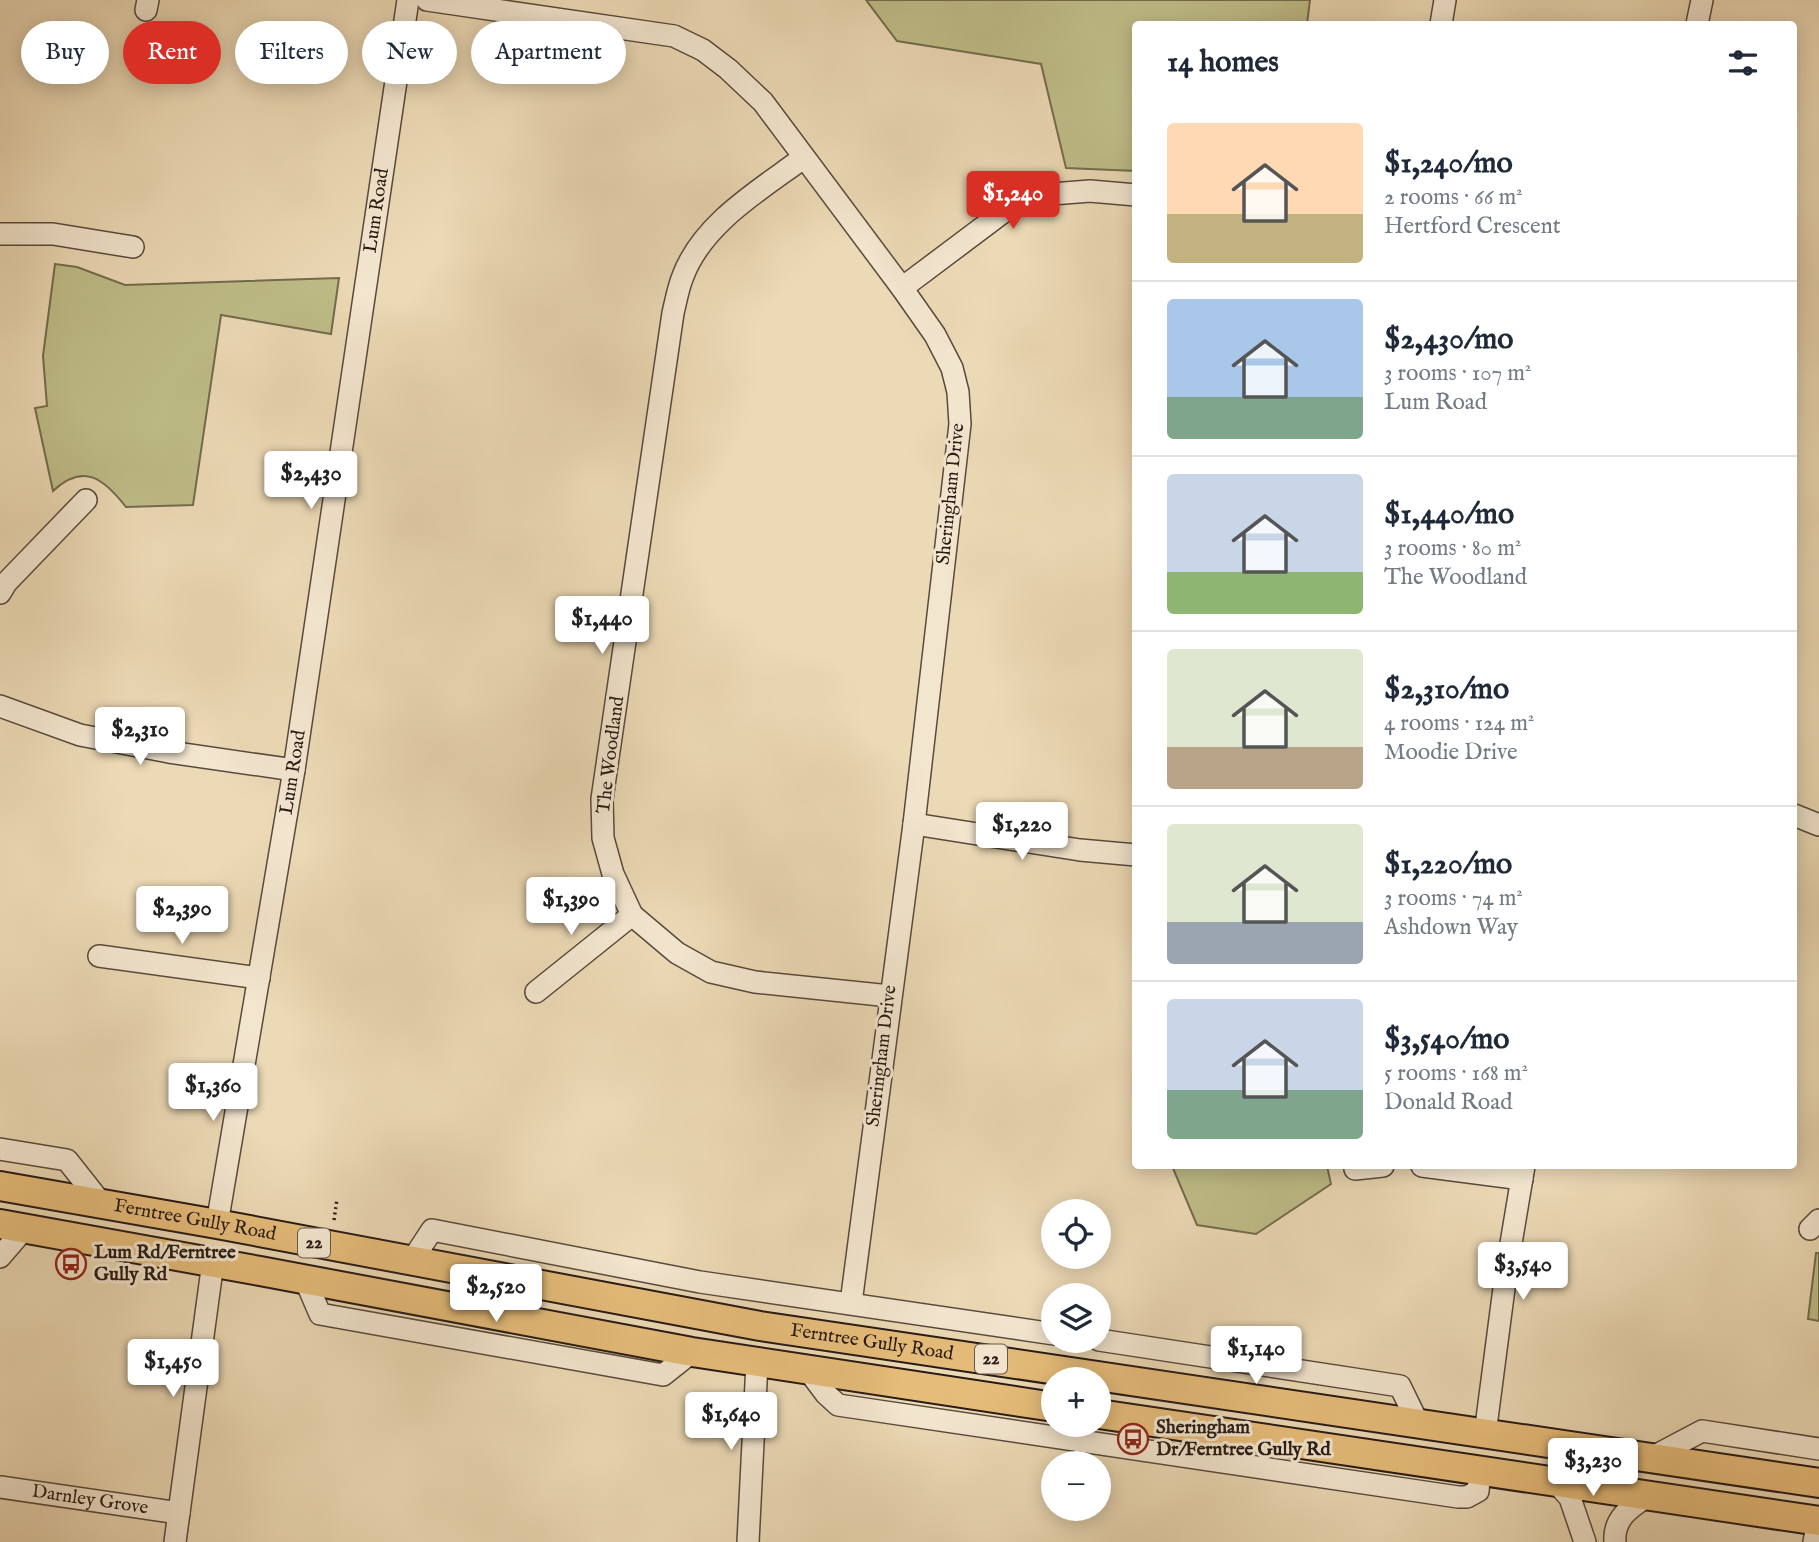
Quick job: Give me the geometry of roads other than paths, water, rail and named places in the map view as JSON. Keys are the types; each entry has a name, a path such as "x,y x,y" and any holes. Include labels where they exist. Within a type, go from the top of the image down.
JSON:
{"main road":[{"name":"Ferntree Gully Road","path":"0,1186 760,1326 1819,1483"},
{"path":"13,1226 32,1191"},
{"name":"Lum Road","path":"213,1262 217,1224"},
{"name":"Ferntree Gully Road","path":"13,1226 691,1352 1041,1406"},
{"path":"405,1297 411,1262"},
{"path":"757,1363 760,1326"},
{"path":"1111,1416 1648,1496 1817,1528 1812,1505 1805,1496 1766,1475"},
{"path":"1480,1471 1485,1434"}],"street":[{"name":"Lum Road","path":"217,1224 294,771 408,0"},
{"name":"Sheringham Drive","path":"427,0 674,36 704,50 763,102 902,288 935,335 951,368 958,392 960,424 914,824 851,1303"},
{"path":"1442,21 1445,0"},
{"path":"1698,21 1702,0"},
{"name":"The Woodland","path":"803,158 720,222 698,247 683,276 673,313 602,799 603,838 613,874 632,915 677,953 711,972 755,982 890,996"},
{"path":"902,288 1014,204 1052,194 1090,191 1132,195"},
{"path":"0,234 53,234 133,247"},
{"path":"0,593 6,583 86,500"},
{"path":"0,706 80,735 294,771"},
{"path":"1797,817 1819,825"},
{"path":"914,824 1080,850 1132,855"},
{"path":"537,992 632,915"},
{"path":"99,956 259,978"},
{"name":"Ferntree Gully Road","path":"0,1149 67,1160 101,1203"},
{"path":"1472,1169 1523,1172 1506,1273 1485,1434"},
{"path":"0,1256 13,1226"},
{"name":"Ferntree Gully Road","path":"411,1262 432,1230 700,1282 1041,1332"},
{"name":"Lum Road","path":"175,1542 213,1262"},
{"path":"305,1279 320,1314 663,1376 691,1352"},
{"path":"1111,1342 1399,1386 1419,1425"},
{"path":"748,1542 757,1363"},
{"path":"808,1370 838,1405 1236,1465 1458,1497 1466,1497 1478,1490 1480,1471"},
{"path":"1649,1459 1692,1430 1819,1449"},
{"path":"1236,1465 1240,1436"},
{"path":"1557,1483 1570,1498 1585,1542"},
{"name":"Darnley Grove","path":"0,1488 179,1513"},
{"path":"1615,1542 1620,1518 1634,1504 1648,1496"}],"place":[{"name":"Lum Rd/Ferntree Gully Rd","path":"71,1264"},
{"name":"Sheringham Dr/Ferntree Gully Rd","path":"1133,1439"}]}
